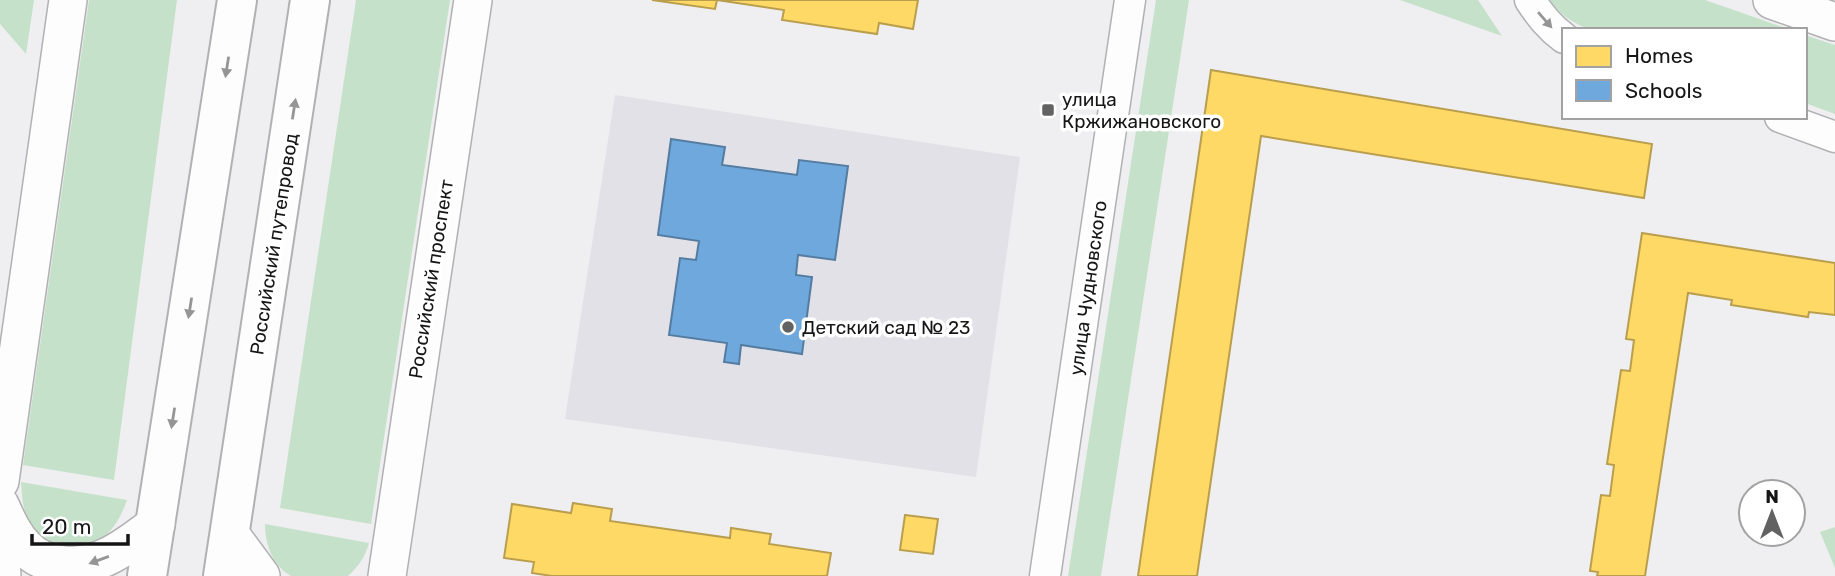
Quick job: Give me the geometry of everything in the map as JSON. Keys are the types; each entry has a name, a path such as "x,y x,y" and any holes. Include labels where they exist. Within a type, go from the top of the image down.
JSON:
{"main road":[{"path":"147,576 237,0"},
{"name":"Российский путепровод","path":"230,534 310,0"},
{"path":"223,576 230,534"}],"street":[{"path":"0,481 68,0"},
{"name":"Российский проспект","path":"383,570 473,0"},
{"name":"улица Чудновского","path":"1045,576 1130,0"},
{"path":"1530,0 1541,17 1562,36"},
{"path":"1772,0 1835,22"},
{"path":"1786,119 1835,137"},
{"path":"0,505 11,530 26,549 45,562 71,567 98,562 125,548 156,524"},
{"path":"230,534 261,576"},
{"path":"0,541 2,576"}],"shaded area":[{"name":"Детский сад № 23","path":"615,95 1020,157 976,477 565,419"}],"green space":[{"path":"0,0 34,0 26,54 0,24"},
{"path":"89,0 177,0 114,480 23,465"},
{"path":"356,0 450,0 371,524 280,508"},
{"path":"1156,0 1189,0 1101,576 1068,576"},
{"path":"1400,0 1478,0 1502,36"},
{"path":"1550,0 1705,0 1785,28 1587,28 1568,19"},
{"path":"1807,36 1835,45 1835,114 1807,104"},
{"path":"21,482 127,500 116,523 99,540 89,545 68,547 47,539 31,525 24,507"},
{"path":"265,524 369,543 361,561 348,576 291,576 274,560 266,539"},
{"path":"1835,527 1835,568 1820,532"}],"building: Homes":[{"path":"652,0 717,0 715,9"},
{"path":"717,0 918,0 913,29 879,23 877,34 782,20 784,10"},
{"path":"1211,70 1652,144 1644,198 1261,136 1197,576 1138,576"},
{"path":"1642,233 1835,263 1835,315 1809,312 1808,317 1731,305 1732,300 1688,293 1645,576 1597,576 1598,572 1590,571 1601,495 1610,496 1614,465 1607,464 1621,370 1630,371 1634,340 1626,339"},
{"path":"573,503 612,509 610,521 730,538 731,528 771,534 769,544 831,553 827,576 552,576 532,573 534,562 504,558 512,504 571,513"},
{"path":"905,515 938,519 933,554 900,550"}],"building: Schools":[{"path":"671,139 725,147 722,165 797,175 799,160 848,166 835,260 798,255 796,275 812,277 802,354 741,345 739,364 724,362 727,343 669,335 680,258 696,260 699,241 658,235"}],"place":[{"name":"улица Кржижановского","path":"1048,110"},
{"name":"Детский сад № 23","path":"788,327"}]}
